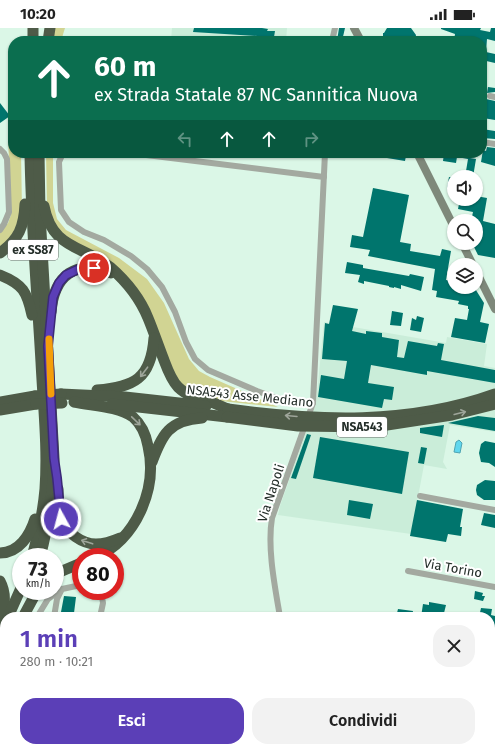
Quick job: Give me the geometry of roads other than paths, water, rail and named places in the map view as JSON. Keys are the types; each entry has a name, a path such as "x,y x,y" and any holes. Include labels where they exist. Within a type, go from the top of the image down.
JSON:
{"highway":[{"path":"0,253 8,247 17,236 23,225 25,213 27,158"},
{"name":"ex SS87","path":"30,158 31,213 54,458 49,519 42,548"},
{"name":"ex SS87","path":"39,158 44,347"},
{"path":"39,172 47,219 52,230 62,240 74,248 110,267 130,287 148,317 154,336 170,374 178,388 197,399 212,402 228,413"},
{"path":"34,548 41,518 44,490 44,347 53,297 59,283 66,275 81,268 94,268 120,277"},
{"path":"0,275 12,280 22,288 29,300 34,328 44,347"},
{"path":"62,398 83,391 129,384 142,376 149,364 153,352 154,336"},
{"name":"NSA543 Asse Mediano","path":"62,398 74,402 228,413 299,417 375,418 449,407 495,394"},
{"path":"0,396 19,395 36,400"},
{"name":"NSA543 Asse Mediano","path":"0,402 62,398 125,397 228,413 298,426 374,427 452,415 495,404"},
{"name":"NSA543 Asse Mediano","path":"0,410 36,400"},
{"path":"74,402 112,409 123,412 134,418 141,426 146,436 152,465"},
{"path":"0,414 18,406"},
{"path":"112,548 124,536 136,520 142,508 152,465 158,446 164,434 174,425 185,420 228,413"},
{"path":"54,458 61,519 67,529 75,537 95,544 109,542 124,536"},
{"path":"0,553 13,550 22,543 31,531 44,490"},
{"path":"0,581 5,598 3,612"},
{"path":"10,612 16,600"},
{"path":"19,612 24,600"},
{"path":"26,612 32,600"}],"street":[{"path":"0,149 7,159 8,212 4,224 0,230"},
{"path":"61,158 60,162 61,210 69,222 84,232 104,240 131,256 147,269 162,287 175,312 186,342 195,359 208,370 257,391 290,403 313,403"},
{"path":"170,158 324,177"},
{"name":"Via Napoli","path":"279,612 274,580 270,532 272,518 313,403 325,158"},
{"path":"420,158 448,214"},
{"path":"483,285 495,309"},
{"path":"420,496 495,510"},
{"name":"Via Torino","path":"408,571 495,587"},
{"path":"40,612 48,600"},
{"path":"55,612 57,600"},
{"path":"101,612 102,600"}],"water":[{"path":"459,440 462,443 460,453 454,452 456,442"}]}
